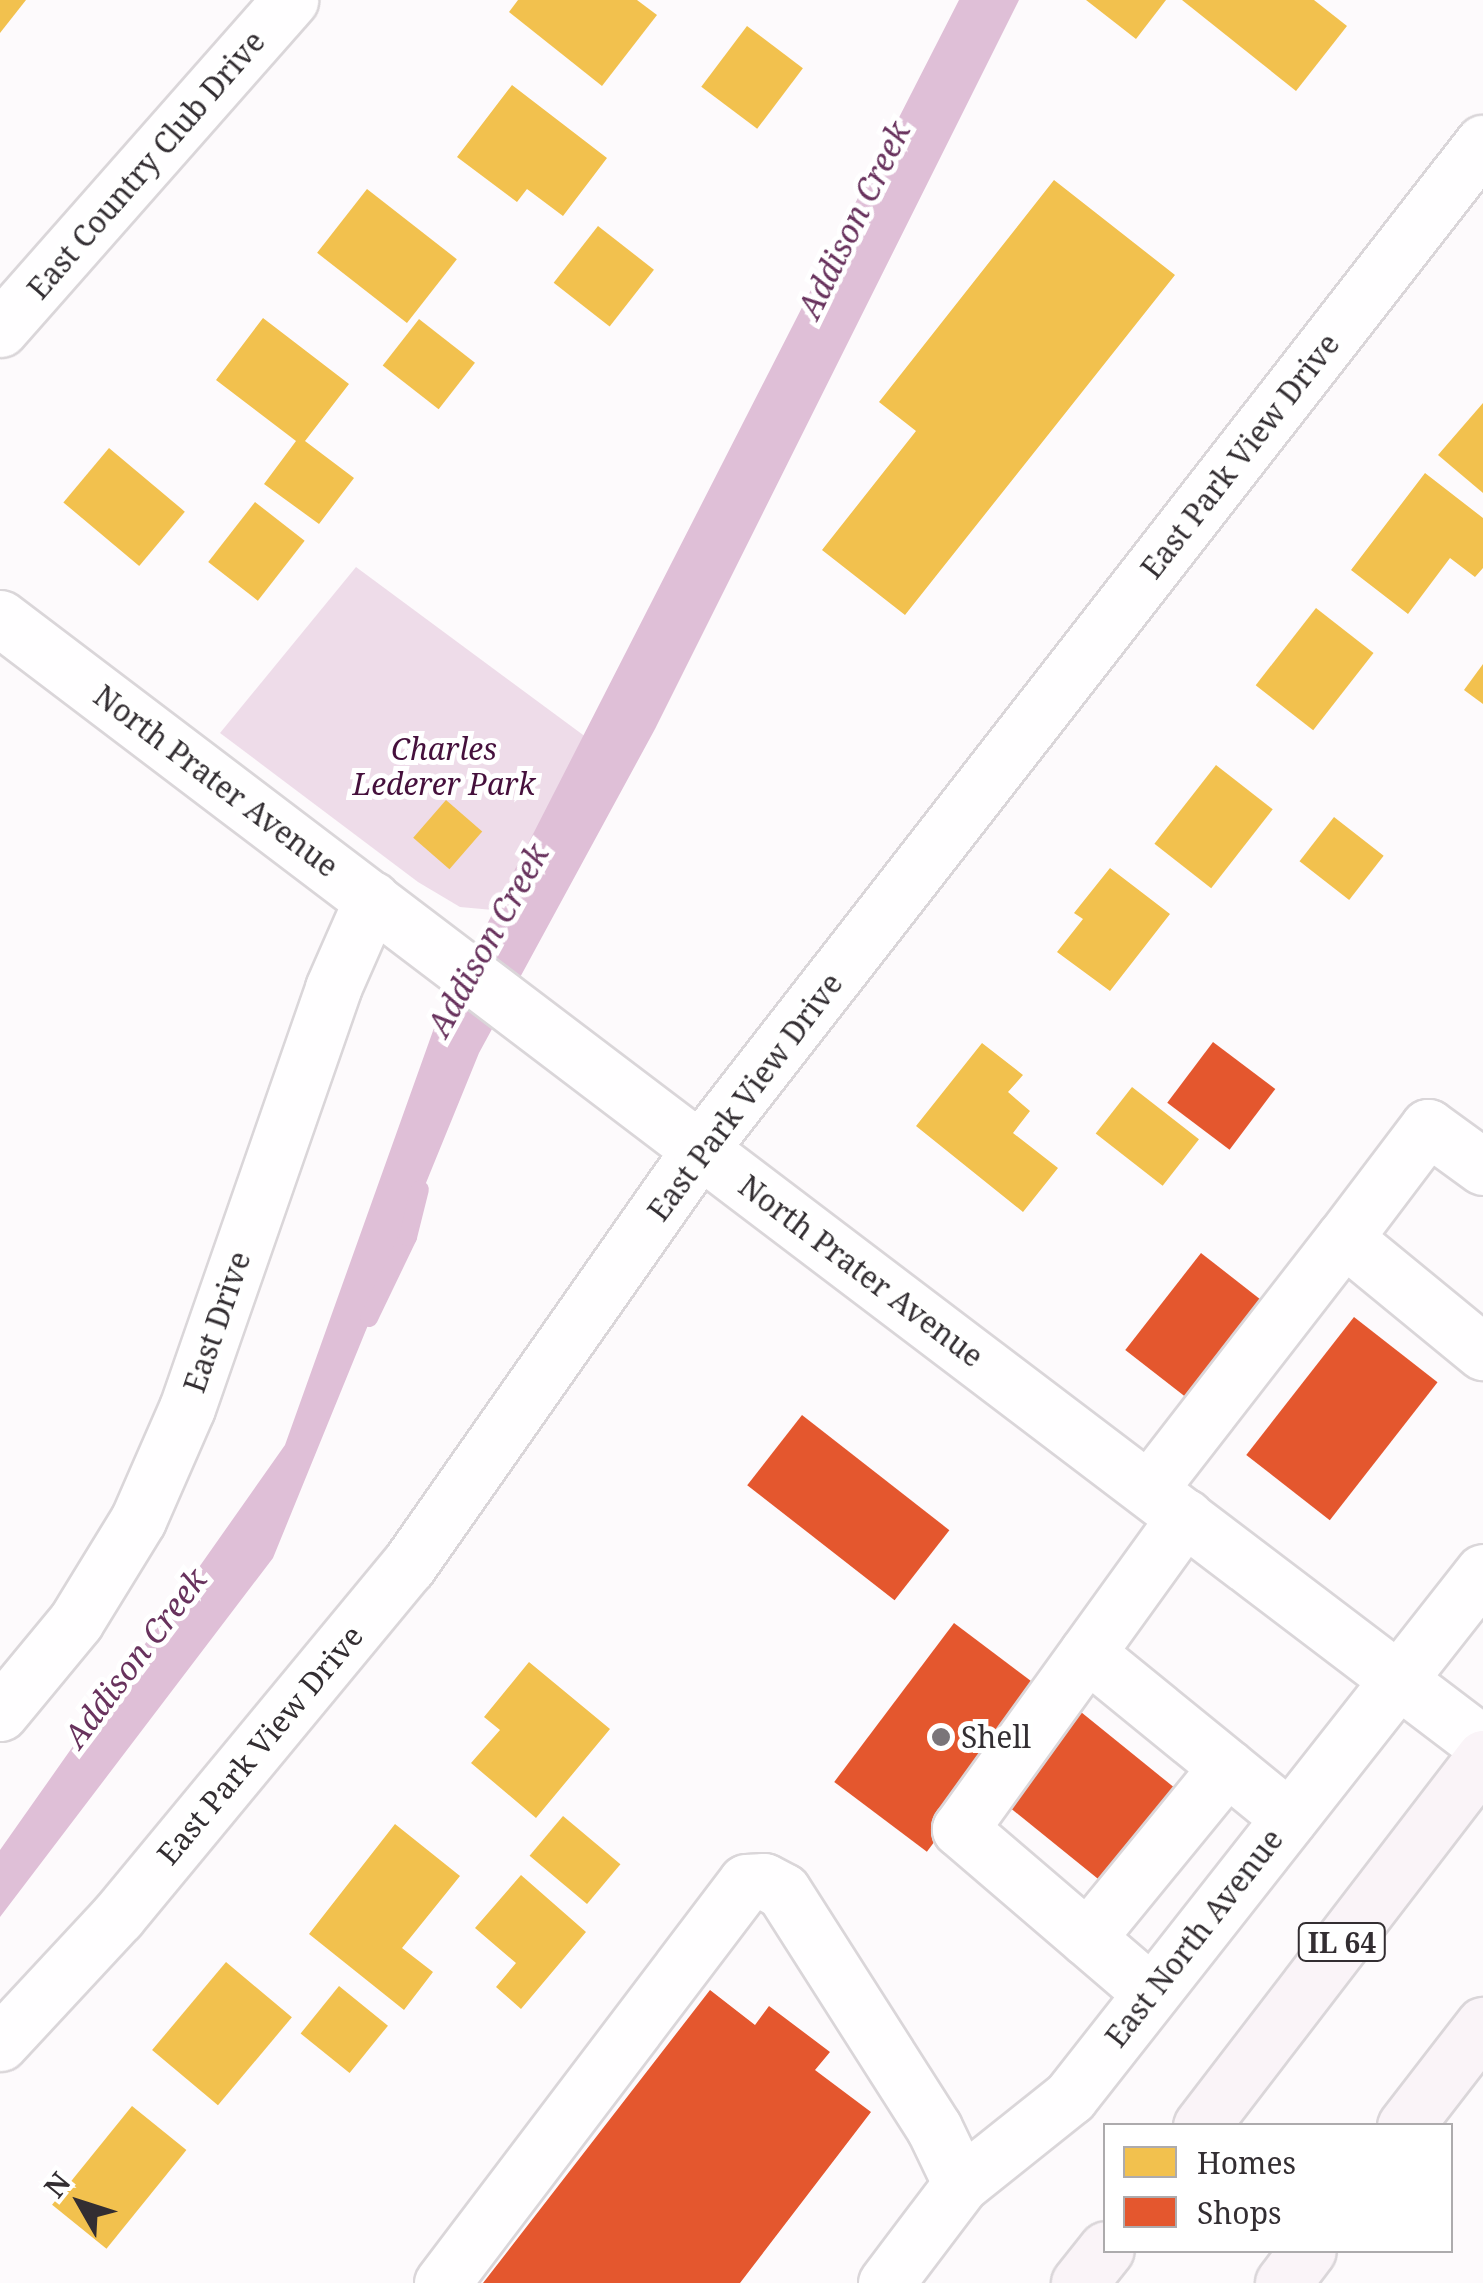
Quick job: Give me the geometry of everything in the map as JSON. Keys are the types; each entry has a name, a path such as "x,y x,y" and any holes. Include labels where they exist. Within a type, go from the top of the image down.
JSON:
{"main road":[{"name":"IL 64","path":"1202,2123 1483,1758"},
{"path":"1407,2123 1483,2025"},
{"path":"1080,2283 1103,2253"},
{"path":"1284,2283 1306,2253"}],"street":[{"name":"East Country Club Drive","path":"0,329 290,0"},
{"name":"East Park View Drive","path":"0,2043 118,1916 408,1566 700,1149 1483,143"},
{"name":"North Prater Avenue","path":"0,618 1483,1744"},
{"name":"East Drive","path":"0,1713 76,1621 138,1520 187,1408 333,988 372,899"},
{"path":"1149,1991 960,1829 1087,1653 1167,1503 1344,1238 1428,1127 1483,1167"},
{"path":"1344,1238 1483,1352"},
{"name":"East North Avenue","path":"886,2283 960,2184 1070,2098 1149,1991 1483,1572"},
{"path":"1087,1653 1289,1818"},
{"path":"1087,1938 1227,1767"},
{"path":"442,2283 746,1882 764,1881 783,1891 934,2128 960,2184"}],"green space":[{"name":"Charles Lederer Park","path":"356,567 594,743 493,910 460,907 418,882 220,733"}],"water":[{"path":"959,0 1019,0 655,729 479,1053 273,1558 0,1917 0,1850 285,1445 434,1028"}],"building: Homes":[{"path":"0,0 26,0 0,33"},
{"path":"518,0 637,0 657,15 602,86 509,12"},
{"path":"1086,0 1166,0 1136,39"},
{"path":"1182,0 1314,0 1347,26 1296,91"},
{"path":"747,26 803,68 757,129 701,87"},
{"path":"512,85 607,158 563,216 527,189 517,202 457,157"},
{"path":"1054,180 1175,275 905,615 822,550 916,431 879,402"},
{"path":"367,189 457,259 407,323 317,253"},
{"path":"598,226 654,270 610,326 554,283"},
{"path":"263,318 349,384 305,441 354,478 319,524 264,484 296,441 216,380"},
{"path":"419,319 475,363 439,409 383,365"},
{"path":"1483,403 1483,493 1438,455"},
{"path":"109,448 185,512 139,566 63,502"},
{"path":"1425,473 1483,518 1483,568 1475,577 1450,558 1408,614 1351,570"},
{"path":"255,502 305,541 258,601 208,562"},
{"path":"1316,608 1374,653 1313,730 1256,685"},
{"path":"1483,664 1483,704 1464,690"},
{"path":"1216,765 1273,809 1211,888 1154,844"},
{"path":"446,800 482,831 449,869 413,838"},
{"path":"1334,817 1384,856 1349,900 1300,861"},
{"path":"1110,868 1170,914 1110,991 1057,952 1083,919 1074,913"},
{"path":"982,1043 1023,1075 1008,1092 1030,1111 1013,1133 1058,1168 1023,1212 916,1126"},
{"path":"1132,1087 1199,1139 1163,1186 1096,1133"},
{"path":"529,1662 610,1729 536,1818 471,1763 500,1730 484,1717"},
{"path":"563,1816 620,1864 587,1904 530,1856"},
{"path":"395,1824 460,1876 402,1948 433,1972 404,2010 309,1934"},
{"path":"521,1875 586,1932 521,2009 496,1987 516,1963 475,1928"},
{"path":"226,1962 292,2017 218,2105 152,2050"},
{"path":"339,1986 388,2026 350,2073 301,2033"},
{"path":"132,2106 186,2150 106,2249 52,2205"}],"building: Shops":[{"path":"1213,1042 1275,1089 1230,1150 1167,1103"},
{"path":"1201,1253 1269,1306 1193,1403 1125,1350"},
{"path":"1354,1317 1438,1382 1330,1520 1246,1455"},
{"path":"802,1415 949,1530 895,1600 747,1485"},
{"name":"Shell","path":"954,1623 1047,1693 927,1852 834,1782"},
{"name":"Shell","path":"1076,1708 1188,1799 1113,1891 1001,1800"},
{"path":"710,1990 755,2025 769,2006 830,2052 815,2070 871,2112 740,2283 483,2283"}],"waterway":[{"name":"Addison Creek","path":"369,1318 408,1237 420,1189"}],"place":[{"name":"Shell","path":"941,1737"}]}
